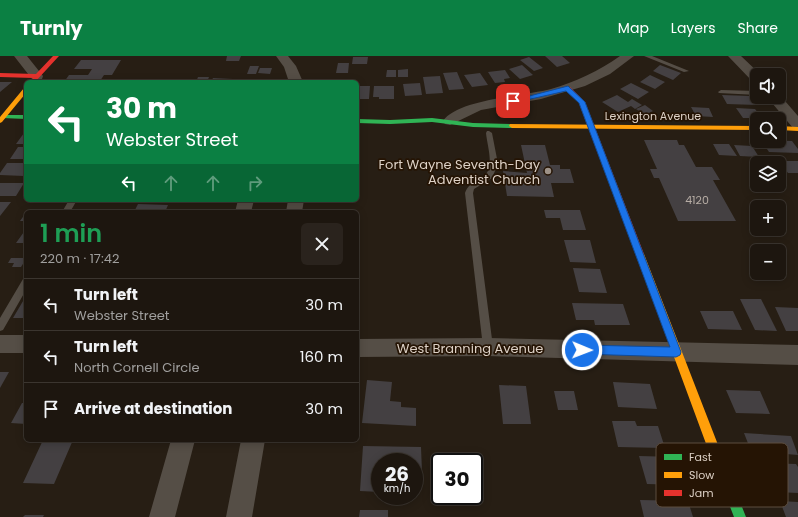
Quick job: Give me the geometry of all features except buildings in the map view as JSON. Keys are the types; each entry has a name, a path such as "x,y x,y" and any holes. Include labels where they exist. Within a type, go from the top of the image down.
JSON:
{"street":[{"path":"20,56 35,79"},
{"path":"35,79 56,56"},
{"path":"282,56 290,66 295,80"},
{"path":"450,121 463,111 473,108 527,98 568,88 595,77 628,56"},
{"path":"734,56 750,71"},
{"path":"0,75 35,79"},
{"path":"568,88 582,102 711,443"},
{"path":"2,119 24,92"},
{"path":"780,104 798,126"},
{"path":"2,119 24,117"},
{"name":"Lexington Avenue","path":"359,121 450,121 473,124 592,127 750,128"},
{"path":"786,128 798,129"},
{"path":"0,344 24,344"},
{"name":"West Branning Avenue","path":"359,348 488,347 798,355"},
{"path":"162,517 182,442"},
{"path":"239,517 253,442"},
{"path":"736,507 740,517"}],"lane":[{"path":"647,56 686,71"},
{"path":"721,92 750,93"},
{"path":"488,347 469,193 471,187 489,176 494,164 489,133"},
{"path":"0,328 24,286"}],"traffic: fast":[{"path":"4,117 24,117"},
{"path":"359,121 390,122 432,120 473,125 512,126"},
{"path":"736,507 740,517"}],"traffic: slow":[{"path":"0,121 24,91"},
{"path":"512,126 750,128"},
{"path":"786,128 798,129"},
{"path":"640,254 712,443"}],"traffic: jam":[{"path":"34,80 56,56"},
{"path":"0,75 37,76"},
{"path":"568,88 582,102 640,254"}],"place":[{"name":"Fort Wayne Seventh-Day Adventist Church","path":"548,171"}],"route":[{"path":"513,101 568,88 582,102 676,352 582,350"}]}
